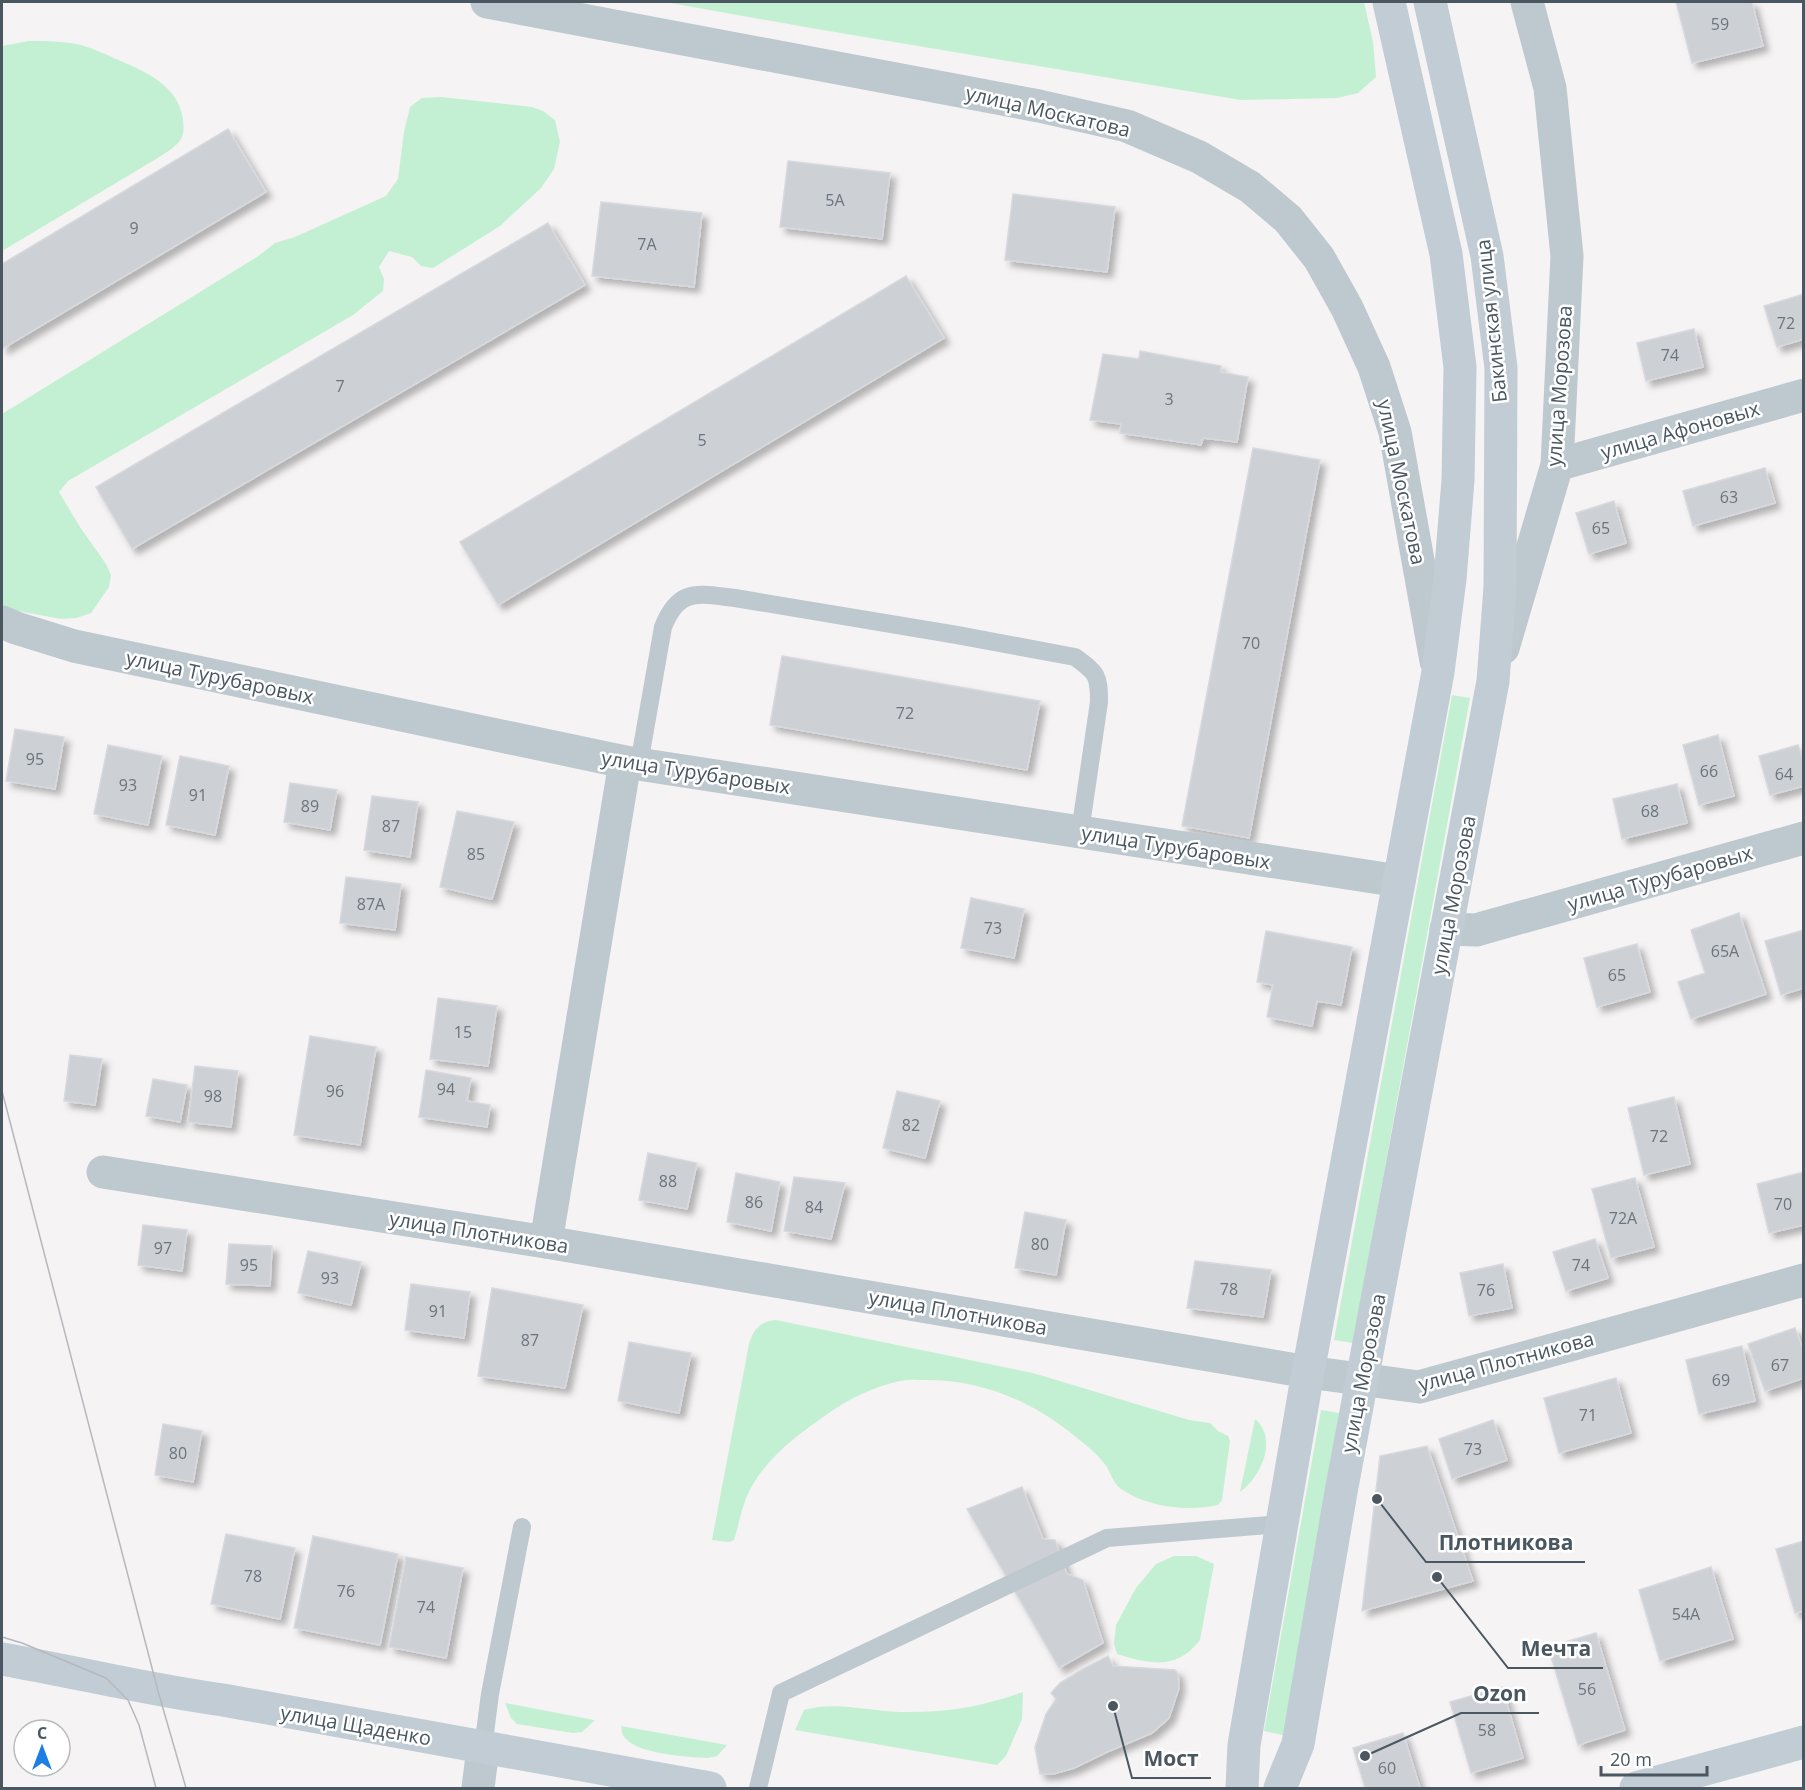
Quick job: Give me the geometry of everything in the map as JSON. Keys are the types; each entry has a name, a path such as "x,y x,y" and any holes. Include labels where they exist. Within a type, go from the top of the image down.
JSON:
{"main road":[{"name":"Бакинская улица","path":"1389,2 1446,255 1460,367 1458,480 1450,579 1438,672"},
{"name":"Бакинская улица","path":"1430,2 1487,256 1501,368 1500,586 1493,681"},
{"path":"1242,1788 1244,1745 1308,1372 1438,672"},
{"name":"улица Морозова","path":"1281,1788 1298,1744 1362,1380 1493,681"},
{"name":"улица Щаденко","path":"2,1659 106,1678 158,1691 223,1700 710,1788"},
{"path":"1636,1788 1803,1742"}],"street":[{"name":"улица Москатова","path":"487,2 1039,106 1127,126 1199,157 1250,187 1288,219 1318,258 1347,308 1374,367 1395,432 1438,672"},
{"name":"улица Морозова","path":"1493,681 1557,465 1567,256 1550,88 1527,2"},
{"name":"улица Афоновых","path":"1557,465 1803,395"},
{"name":"улица Турубаровых","path":"2,622 74,646 632,763 1399,881"},
{"path":"546,1242 632,763"},
{"name":"улица Турубаровых","path":"1446,929 1476,930 1803,838"},
{"name":"улица Плотникова","path":"103,1172 546,1242 1308,1372 1419,1387 1803,1280"},
{"path":"478,1788 483,1748"}],"lane":[{"path":"632,763 663,627 670,610 682,599 699,594 735,598 1075,657 1090,668 1099,681 1099,702 1080,832"},
{"path":"758,1788 781,1693 1107,1538 1282,1524"},
{"path":"483,1748 490,1694 522,1527"}],"green space":[{"path":"665,2 1364,2 1373,42 1376,77 1358,93 1337,98 1241,100"},
{"path":"29,41 63,42 84,46 148,74 175,97 184,127 179,142 161,156 2,251 2,46"},
{"path":"441,97 532,107 543,111 555,120 560,142 554,169 541,188 500,226 433,268 421,266 412,257 389,251 379,267 384,279 383,291 353,315 68,481 59,492 106,564 111,575 109,587 91,613 76,618 61,619 2,608 2,414 257,257 275,243 295,237 386,196 398,179 404,132 410,107 422,98"},
{"path":"1452,695 1470,698 1353,1343 1334,1340"},
{"path":"776,1320 1033,1373 1189,1420 1210,1423 1218,1431 1228,1436 1230,1441 1222,1500 1218,1505 1181,1508 1143,1500 1118,1487 1104,1463 1095,1453 1061,1425 1025,1404 988,1389 968,1384 906,1380 871,1390 852,1399 801,1433 777,1454 758,1477 744,1504 734,1540 729,1542 712,1540 749,1344 758,1327"},
{"path":"1321,1410 1339,1413 1286,1736 1264,1731"},
{"path":"1255,1419 1266,1437 1264,1458 1254,1477 1240,1492"},
{"path":"1174,1556 1196,1556 1214,1564 1200,1640 1182,1657 1172,1661 1151,1662 1117,1654 1114,1643 1116,1625 1136,1588 1156,1564"},
{"path":"1023,1692 1022,1719 1006,1756 997,1765 795,1730 804,1710 816,1707 840,1706 900,1712 948,1710 992,1702"},
{"path":"505,1703 595,1720 582,1732 573,1733 517,1724 511,1718"},
{"path":"621,1726 727,1745 717,1756 708,1758 664,1754 632,1744 622,1733"}],"building":[{"path":"1676,2 1752,2 1763,46 1692,63"},
{"path":"228,129 266,192 2,349 2,264"},
{"path":"788,161 890,173 882,239 780,227"},
{"path":"1013,194 1115,207 1107,272 1005,260"},
{"path":"601,202 702,213 694,287 592,276"},
{"path":"548,223 585,285 132,549 96,487"},
{"path":"906,276 944,338 498,605 460,542"},
{"path":"1804,294 1804,339 1777,347 1764,306"},
{"path":"1694,329 1703,367 1646,381 1637,343"},
{"path":"1140,351 1221,366 1220,372 1248,377 1237,442 1203,438 1201,445 1120,433 1121,424 1090,420 1103,354 1139,359"},
{"path":"1253,448 1320,460 1249,838 1182,826"},
{"path":"1765,468 1775,503 1693,526 1683,491"},
{"path":"1614,501 1626,543 1589,554 1576,513"},
{"path":"782,656 1040,701 1027,770 770,725"},
{"path":"15,729 64,737 55,789 6,781"},
{"path":"1718,735 1734,796 1699,805 1683,745"},
{"path":"108,745 162,756 148,825 94,814"},
{"path":"1798,745 1804,763 1804,786 1770,795 1759,756"},
{"path":"180,756 229,766 215,835 166,825"},
{"path":"290,783 337,790 330,830 284,822"},
{"path":"1677,784 1687,823 1622,839 1613,799"},
{"path":"372,796 418,802 410,857 364,850"},
{"path":"457,811 514,822 492,899 440,887"},
{"path":"346,877 401,884 395,930 340,923"},
{"path":"971,898 1024,909 1014,958 961,948"},
{"path":"1739,913 1766,994 1691,1019 1678,982 1705,973 1691,930"},
{"path":"1804,930 1804,988 1781,995 1765,941"},
{"path":"1266,931 1352,947 1341,1005 1317,1001 1312,1026 1267,1017 1273,985 1257,982"},
{"path":"1637,944 1650,992 1597,1007 1584,958"},
{"path":"438,998 497,1006 488,1066 430,1059"},
{"path":"310,1036 376,1047 360,1145 294,1135"},
{"path":"70,1055 102,1059 95,1105 64,1101"},
{"path":"195,1066 238,1071 231,1127 188,1122"},
{"path":"426,1070 471,1078 467,1101 490,1105 487,1127 419,1117"},
{"path":"153,1079 187,1085 180,1122 146,1116"},
{"path":"897,1091 940,1101 925,1158 883,1148"},
{"path":"1674,1097 1690,1164 1644,1175 1628,1108"},
{"path":"648,1153 697,1163 687,1209 639,1200"},
{"path":"1804,1172 1804,1225 1769,1233 1757,1184"},
{"path":"736,1173 780,1182 771,1231 727,1222"},
{"path":"794,1177 845,1183 831,1239 784,1231"},
{"path":"1635,1178 1654,1247 1611,1258 1592,1189"},
{"path":"1025,1212 1066,1220 1056,1275 1015,1268"},
{"path":"143,1225 187,1230 182,1271 138,1265"},
{"path":"1595,1239 1608,1278 1566,1291 1553,1252"},
{"path":"229,1244 272,1246 270,1286 226,1284"},
{"path":"308,1251 361,1262 351,1305 298,1293"},
{"path":"1195,1261 1271,1270 1263,1317 1187,1308"},
{"path":"1503,1264 1512,1308 1469,1316 1460,1273"},
{"path":"411,1284 470,1292 464,1338 405,1330"},
{"path":"492,1288 583,1305 565,1388 478,1376"},
{"path":"1795,1328 1804,1352 1804,1378 1765,1391 1748,1344"},
{"path":"629,1342 691,1353 679,1413 618,1401"},
{"path":"1742,1346 1755,1401 1699,1414 1686,1360"},
{"path":"1616,1378 1631,1433 1559,1453 1544,1398"},
{"path":"1493,1420 1507,1460 1452,1479 1439,1439"},
{"path":"163,1424 202,1431 193,1482 155,1475"},
{"path":"1427,1446 1473,1581 1362,1611 1380,1456"},
{"path":"1022,1487 1043,1539 1055,1540 1067,1574 1083,1580 1103,1643 1059,1668 967,1509"},
{"path":"226,1534 295,1548 280,1619 211,1604"},
{"path":"313,1536 398,1554 380,1645 294,1628"},
{"path":"1804,1541 1804,1611 1795,1613 1776,1549"},
{"path":"406,1557 463,1568 446,1658 389,1647"},
{"path":"1711,1567 1733,1639 1660,1661 1639,1590"},
{"path":"1596,1633 1625,1730 1578,1745 1548,1647"},
{"path":"1108,1656 1113,1666 1175,1670 1178,1674 1179,1688 1169,1718 1152,1733 1074,1768 1053,1774 1040,1774 1035,1747 1046,1714 1056,1699 1051,1693 1060,1683"},
{"path":"1502,1687 1523,1758 1471,1773 1450,1702"},
{"path":"1403,1733 1420,1788 1365,1788 1353,1748"}],"tram line":[{"path":"2,1091 158,1691 186,1788"},
{"path":"2,1637 106,1678 128,1700 139,1725 156,1788"}],"place":[{"name":"Плотникова","path":"1377,1499"},
{"name":"Мечта","path":"1437,1577"},
{"name":"Мост","path":"1113,1706"},
{"name":"Ozon","path":"1365,1756"}]}
